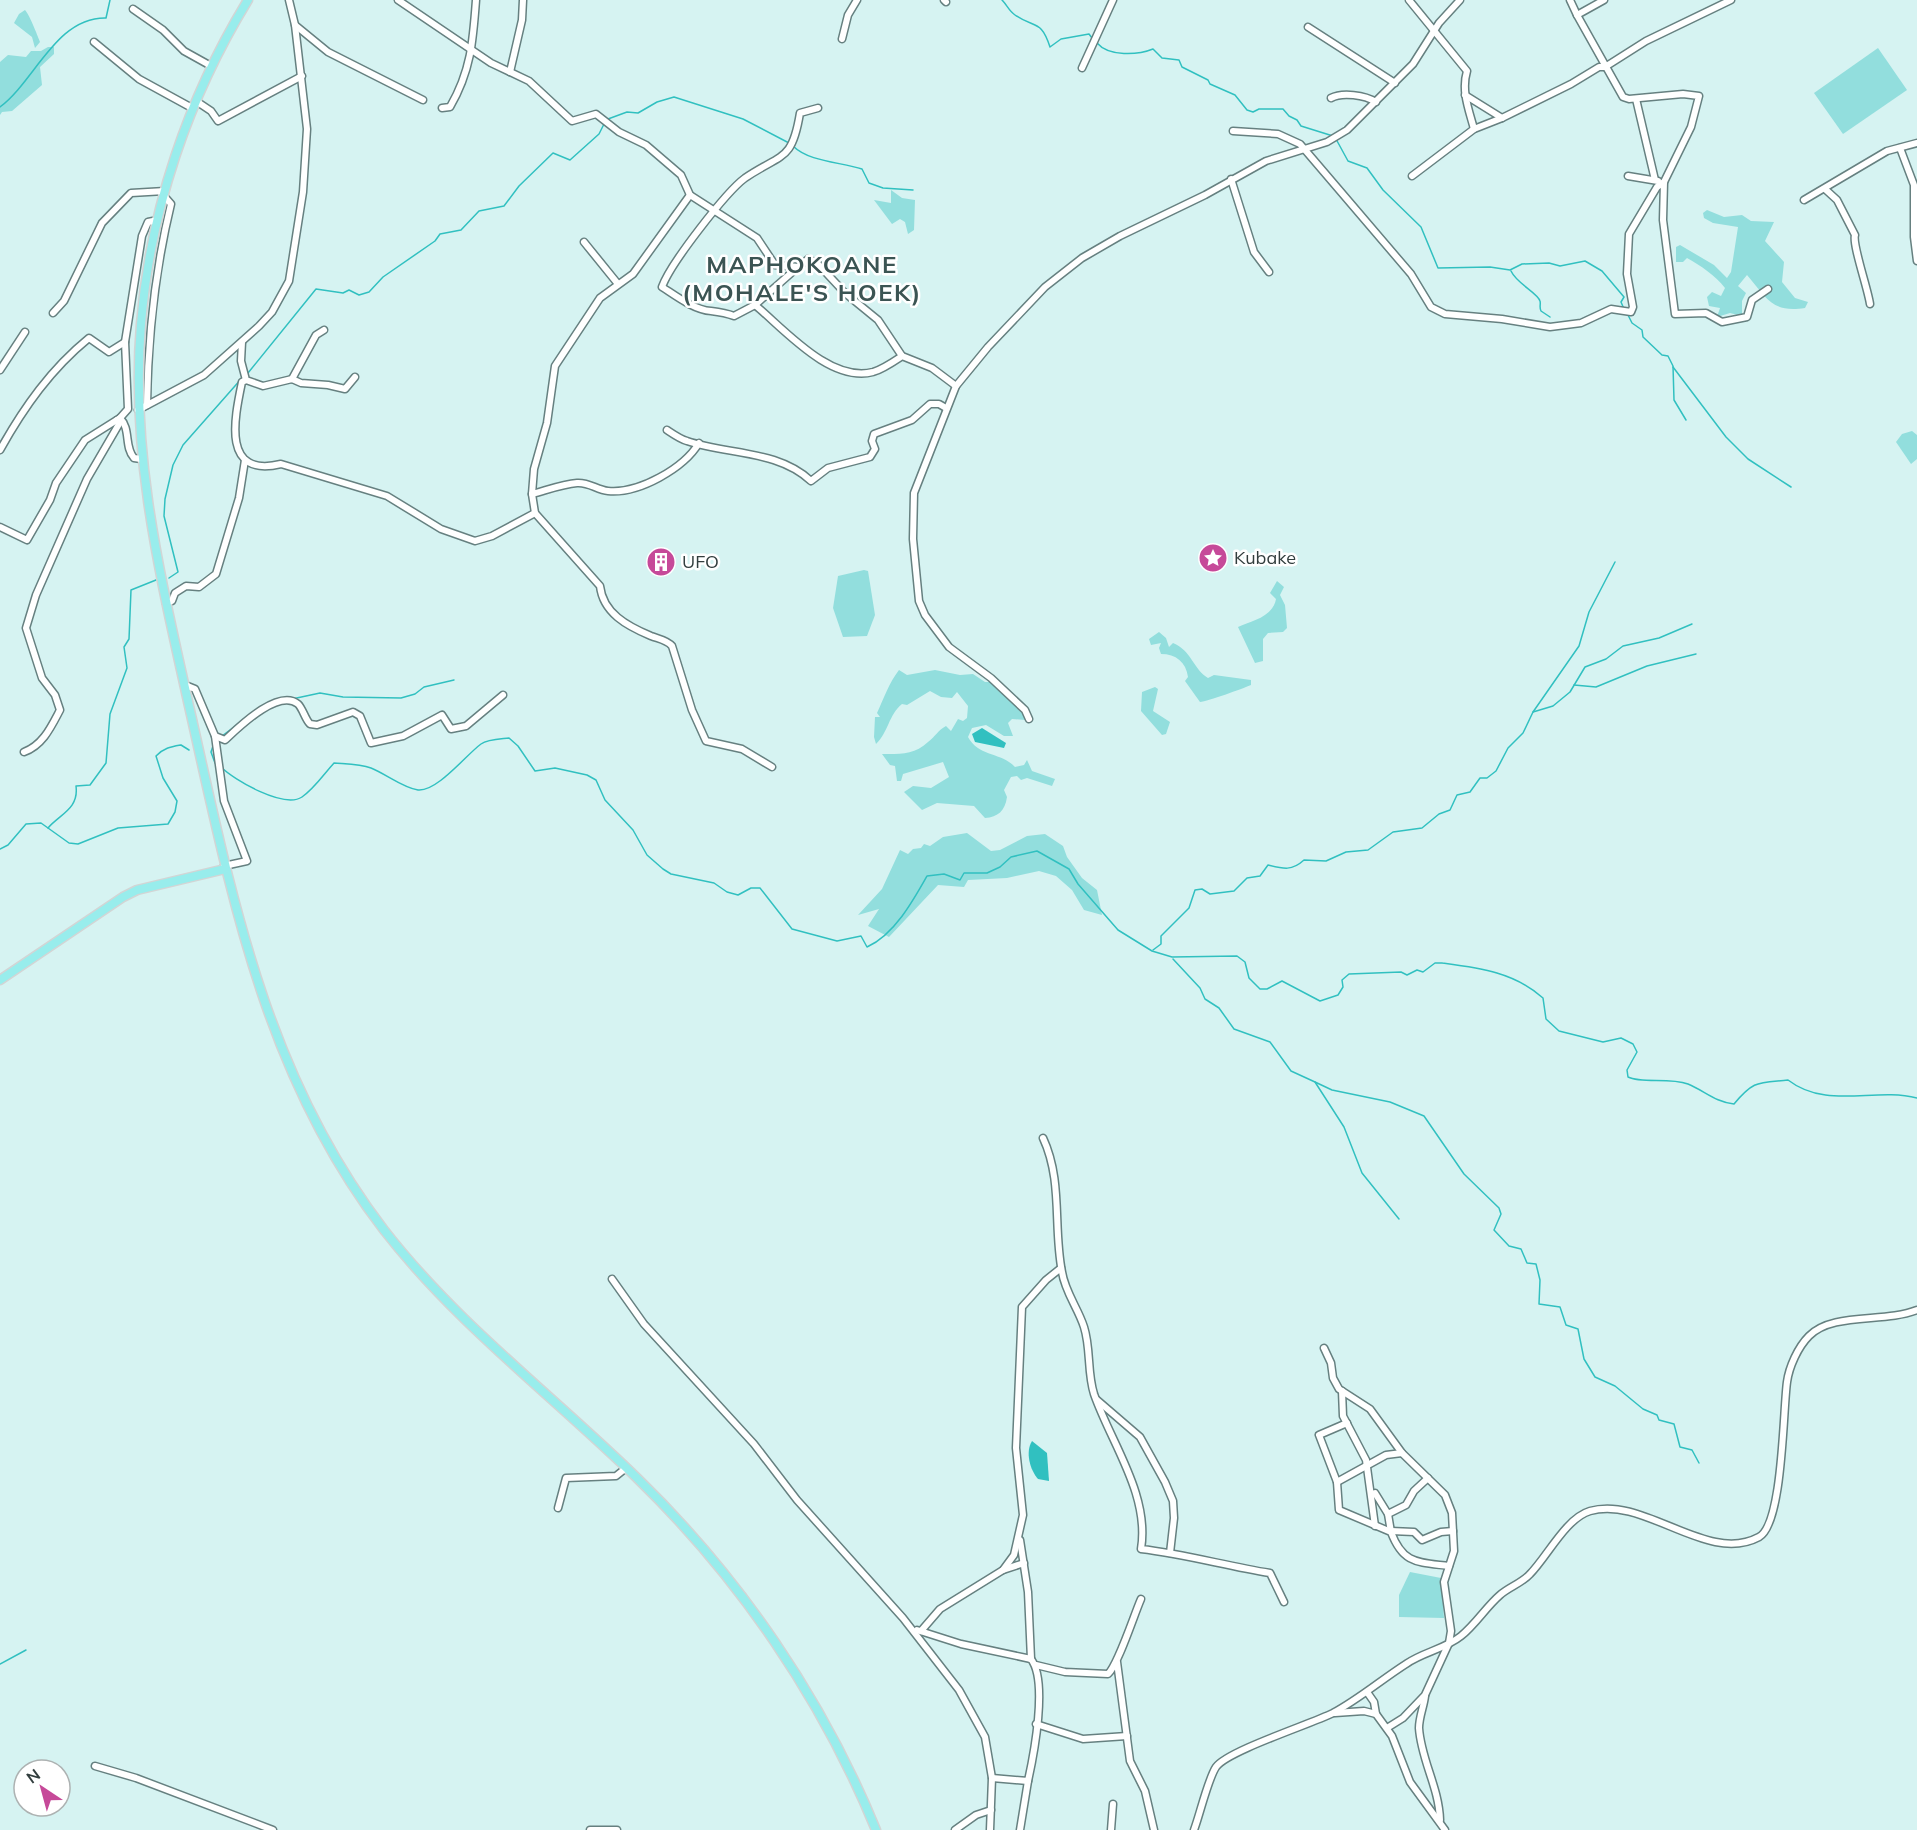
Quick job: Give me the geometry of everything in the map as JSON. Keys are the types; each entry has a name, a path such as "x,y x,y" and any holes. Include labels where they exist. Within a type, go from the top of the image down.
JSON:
{"main road":[{"path":"248,0 211,66 194,104 164,193 141,321 138,410 141,459 150,526 225,868 252,970 273,1030 304,1101 351,1184 379,1224 434,1288 486,1341 626,1468 698,1542 769,1634 830,1732 876,1830"},
{"path":"0,980 123,897 137,891 225,868"}],"street":[{"path":"138,410 204,375 272,312 289,281 306,166 307,129 302,76 289,0"},
{"path":"398,0 491,63 529,81 572,121 596,114 619,132 646,145 681,175 690,195 757,238 771,263 781,267 799,267"},
{"path":"442,108 453,104 473,50 476,0"},
{"path":"510,72 522,20 523,0"},
{"path":"842,39 848,15 857,0"},
{"path":"1082,68 1113,0"},
{"path":"1409,0 1467,71 1464,82 1465,96 1474,129"},
{"path":"1029,719 1025,710 991,678 949,647 925,615 919,601 912,531 914,493 956,386 1045,287 1070,266 1120,236 1205,195 1266,161 1336,138 1413,64 1435,30 1460,0"},
{"path":"1570,0 1623,97 1636,99 1683,94 1699,96 1691,127 1664,182 1663,220 1675,314 1706,313 1722,322 1737,321 1747,317 1752,300 1768,289"},
{"path":"1577,15 1604,0"},
{"path":"1412,176 1474,129 1502,118 1571,84 1599,67 1605,67 1646,41 1731,0"},
{"path":"133,9 162,30 184,51 211,66"},
{"path":"295,26 328,52 423,100"},
{"path":"1308,27 1395,83"},
{"path":"93,42 139,79 211,111 218,121 302,76"},
{"path":"1331,98 1337,95 1364,96 1376,102"},
{"path":"1465,96 1502,118"},
{"path":"1636,99 1655,180"},
{"path":"818,108 800,112 796,139 786,154 744,179 683,250 662,287 682,300 710,311 717,310 734,316 754,305 808,259 817,263 845,293 878,320 902,356 932,368 956,386"},
{"path":"1233,131 1278,134 1305,148 1411,274 1431,308 1445,314 1502,319 1542,326 1581,323 1611,309 1631,312 1633,307 1627,265 1629,234 1657,187 1664,182"},
{"path":"1804,200 1870,160 1917,143"},
{"path":"1900,148 1914,186 1914,237 1917,261"},
{"path":"1628,176 1664,182"},
{"path":"1231,179 1254,252 1269,272"},
{"path":"1825,189 1837,200 1855,234 1853,241 1865,276 1870,304"},
{"path":"53,313 67,295 102,223 131,193 164,193 171,204 157,264 147,362 147,405"},
{"path":"690,195 633,274 600,298 555,366 547,423 534,469 532,494 536,513 600,586 602,600 610,611 629,626 669,642 672,646 692,710 706,741 742,749 772,767"},
{"path":"0,527 27,540 50,500 56,483 85,440 119,419 128,409 125,342 142,236 147,222 158,220"},
{"path":"584,242 618,284"},
{"path":"754,305 817,358 845,372 870,373 902,356"},
{"path":"292,379 316,335 324,330"},
{"path":"0,370 25,332"},
{"path":"0,450 27,402 40,390 52,372 81,344 89,338 109,352 125,342"},
{"path":"242,342 241,361 246,380"},
{"path":"246,380 263,386 292,379 301,383 345,389 355,377"},
{"path":"246,380 242,382 234,432 240,456 253,465 264,468 281,464 387,496 441,529 475,541 492,536 536,513"},
{"path":"667,430 687,441 771,458 801,471 811,481 828,468 870,456 875,449 872,441 874,434 912,420 930,404 939,404 946,408"},
{"path":"119,419 126,427 130,453 134,458 141,459"},
{"path":"24,752 33,749 45,737 60,710 55,695 42,678 26,628 36,595 72,511 89,474 119,424 119,419"},
{"path":"532,494 575,483 585,483 608,491 628,489 655,479 684,463 699,443"},
{"path":"166,603 172,601 175,593 186,586 199,586 216,574 239,498 245,460"},
{"path":"185,685 195,689 215,736 218,773 224,801 247,861 225,868"},
{"path":"215,736 225,740 261,708 291,701 299,705 310,724 317,725 353,712 360,716 371,743 403,736 442,716 451,729 466,726 503,695"},
{"path":"1043,1138 1050,1156 1056,1187 1061,1268 1066,1288 1074,1300 1084,1327 1091,1383 1130,1476 1142,1530 1141,1549 1170,1552 1250,1572 1270,1573 1284,1602"},
{"path":"1003,1570 1014,1555 1020,1537 1023,1515 1016,1448 1022,1307 1046,1280 1061,1268"},
{"path":"612,1279 644,1324 754,1444 797,1500 910,1628 976,1716 985,1737 992,1778 990,1830"},
{"path":"1194,1830 1217,1766 1245,1749 1332,1713 1407,1663 1461,1636 1500,1595 1529,1576 1576,1518 1588,1512 1607,1508 1640,1514 1675,1529 1721,1542 1741,1542 1760,1537 1768,1529 1776,1497 1782,1456 1787,1382 1793,1362 1810,1335 1843,1319 1873,1320 1902,1316 1917,1310"},
{"path":"1324,1348 1331,1363 1333,1378 1342,1391 1370,1409 1402,1453 1445,1495 1449,1505 1454,1551 1444,1575 1444,1592 1450,1631 1449,1643 1425,1695 1419,1726 1424,1754 1437,1795 1440,1821"},
{"path":"1342,1391 1342,1411 1367,1465 1375,1526"},
{"path":"1097,1400 1140,1437 1165,1482 1173,1501 1174,1518 1170,1552"},
{"path":"1347,1423 1319,1435 1337,1482 1339,1510 1391,1532 1414,1532 1422,1540 1441,1532 1453,1531"},
{"path":"1337,1482 1394,1452 1402,1453"},
{"path":"558,1508 566,1478 616,1476 626,1468"},
{"path":"1388,1514 1406,1505 1414,1491 1428,1478"},
{"path":"1372,1494 1375,1493 1388,1514 1391,1532 1399,1552 1408,1557 1449,1566"},
{"path":"1020,1537 1039,1692 1020,1830"},
{"path":"921,1631 939,1609 1003,1570 1023,1563"},
{"path":"910,1628 1065,1672 1103,1674 1111,1671 1117,1662 1128,1626 1142,1599"},
{"path":"1117,1662 1132,1769 1145,1791 1154,1830"},
{"path":"1366,1692 1374,1702 1376,1714 1387,1728 1400,1752 1402,1767 1410,1782 1445,1830"},
{"path":"1387,1728 1409,1712 1425,1695"},
{"path":"1332,1713 1364,1711 1376,1714"},
{"path":"1036,1724 1083,1739 1127,1736"},
{"path":"94,1766 136,1778 273,1830"},
{"path":"992,1778 1028,1781"},
{"path":"1111,1830 1113,1804"},
{"path":"955,1830 976,1815 991,1810"},
{"path":"590,1830 617,1830"}],"shaded area":[{"path":"25,10 40,42 35,48 32,37 14,23 19,14"},
{"path":"54,47 54,54 40,67 42,85 12,111 2,112 0,115 0,62 8,55 26,57 31,51 41,51"},
{"path":"1878,48 1907,90 1843,134 1814,93"},
{"path":"891,190 902,198 915,200 914,230 908,234 905,222 900,219 892,224 874,200 891,203"},
{"path":"1707,210 1724,217 1742,215 1751,221 1774,222 1765,241 1784,262 1782,282 1795,298 1808,302 1805,308 1777,306 1765,297 1747,275 1738,286 1746,293 1742,301 1742,316 1730,313 1717,317 1720,308 1709,306 1707,297 1712,292 1721,296 1725,288 1708,271 1687,258 1683,262 1676,262 1676,247 1680,245 1714,265 1727,278 1731,272 1738,227 1713,223 1704,218 1703,213"},
{"path":"1912,431 1917,435 1917,459 1911,464 1896,442 1902,434"},
{"path":"868,571 875,615 867,636 843,637 833,608 838,576"},
{"path":"1277,581 1284,587 1280,595 1285,605 1287,628 1283,632 1268,633 1263,639 1263,661 1255,663 1238,627 1261,618 1271,610 1276,599 1270,593"},
{"path":"1159,632 1166,638 1169,647 1173,643 1179,646 1208,678 1214,675 1251,680 1251,685 1200,702 1185,681 1188,677 1183,663 1176,657 1161,654 1159,648 1161,643 1151,645 1149,639"},
{"path":"899,670 907,675 935,670 960,675 973,674 985,682 992,682 1023,710 1026,720 1012,719 1008,723 1013,736 1004,736 986,725 972,728 968,737 978,748 1015,767 1024,765 1027,760 1032,771 1055,779 1052,786 1027,778 1021,780 1017,776 1011,777 1004,790 1007,797 1005,806 997,815 985,818 974,806 937,803 922,810 904,792 913,786 931,788 949,777 943,762 903,774 901,781 897,781 895,766 890,765 882,754 912,752 923,746 946,726 951,731 958,719 963,721 967,718 968,706 957,692 952,698 941,697 930,691 907,705 902,704 876,744 875,717 880,717 877,713 889,685"},
{"path":"1155,687 1158,689 1153,711 1170,722 1166,734 1162,735 1141,711 1142,692"},
{"path":"982,728 1006,743 1004,748 975,742 972,734"},
{"path":"967,833 991,851 1000,850 1027,836 1045,834 1063,846 1067,857 1082,878 1097,890 1102,915 1084,910 1072,890 1056,876 1039,871 1007,878 968,880 964,887 938,885 889,937 868,926 879,909 858,915 882,889 900,850 908,854 913,849 921,848 924,844 930,846 943,837"},
{"path":"1032,1441 1047,1453 1049,1481 1038,1479 1033,1471 1029,1461"},
{"path":"1410,1572 1441,1578 1444,1618 1399,1617 1399,1595"}],"waterway":[{"path":"0,107 13,96 47,52 73,28 89,20 106,18 110,0"},
{"path":"1002,0 1015,15 1040,28 1050,47 1061,39 1089,34 1092,38"},
{"path":"1097,43 1109,51 1124,54 1153,49 1162,58 1179,60 1182,67 1208,80 1210,84 1235,95 1247,110 1253,112 1259,109 1283,109 1301,126 1333,136"},
{"path":"608,119 627,112 638,113 657,102 674,97 743,119 789,143"},
{"path":"248,373 316,289 343,293 349,290 359,295 369,292 383,277 435,241 440,234 461,230 479,211 504,206 519,186 553,153 570,160 599,134 605,122"},
{"path":"1336,139 1348,161 1367,168 1383,190 1421,227 1438,268 1490,267 1510,270 1522,264 1549,263 1560,266 1585,261 1602,271 1624,297 1621,302 1624,309"},
{"path":"793,146 816,158 862,169 869,183 883,188 913,190"},
{"path":"1511,271 1538,298 1541,311 1550,317"},
{"path":"1627,313 1632,323 1642,330 1643,337 1662,355 1668,356 1673,366 1674,400 1686,420"},
{"path":"1673,367 1726,437 1748,459 1791,487"},
{"path":"169,578 178,572 164,516 165,499 173,465 183,445 242,378"},
{"path":"1533,712 1579,646 1589,612 1615,562"},
{"path":"48,828 72,806 76,786 90,785 106,763 110,714 127,668 124,647 129,639 131,590 156,580"},
{"path":"1153,950 1161,944 1161,936 1189,908 1195,890 1202,889 1210,894 1234,891 1247,878 1260,876 1268,865 1288,868 1304,860 1326,861 1346,852 1368,850 1393,832 1422,828 1439,814 1450,810 1457,795 1470,792 1480,778 1487,778 1496,771 1508,748 1523,733 1533,712 1553,706 1570,692 1585,667 1606,659 1623,646 1659,638 1692,624"},
{"path":"1574,685 1596,687 1647,666 1696,654"},
{"path":"292,699 320,693 343,697 401,698 415,694 424,687 454,680"},
{"path":"222,736 242,721"},
{"path":"221,767 248,785 284,799 294,800 302,797 315,786 334,763 371,768 406,787 418,790 426,789 443,779 484,742 509,738 518,746 535,771 555,768 587,775 596,780 605,800 633,830 647,855 671,874 714,883 727,892 738,895 751,888 760,888 792,929 837,941 861,936 867,947 877,942 902,916 927,876 944,874 960,880 964,873 987,873 1000,867 1011,857 1037,851 1069,869 1078,884 1118,930 1152,951 1172,957 1237,956 1245,962 1249,978 1260,989 1267,989 1282,981 1320,1001 1338,995 1343,987 1342,980 1349,974 1401,972 1407,975 1417,970 1423,972 1435,963 1470,967 1508,977 1532,989 1543,998 1546,1019 1559,1031 1603,1042 1621,1038 1633,1044 1637,1052 1627,1070 1628,1077 1634,1079 1681,1082 1721,1101 1734,1104 1757,1084 1788,1080 1803,1089 1819,1094 1835,1096 1901,1095 1917,1098"},
{"path":"214,743 211,752 215,763"},
{"path":"0,849 8,845 26,824 41,823 69,843 78,844 118,828 168,824 175,812 177,801 163,778 156,756 167,748 181,745 189,750"},
{"path":"1173,959 1200,988 1205,999 1219,1008 1234,1029 1270,1042 1291,1071 1315,1082 1344,1127 1362,1173 1399,1219"},
{"path":"1315,1082 1332,1090 1390,1102 1424,1116 1464,1174 1499,1208 1501,1214 1494,1230 1509,1246 1521,1249 1527,1263 1536,1264 1540,1280 1539,1304 1560,1307 1566,1325 1578,1329 1584,1359 1595,1377 1615,1386 1643,1409 1657,1415 1659,1420 1674,1424 1680,1447 1692,1450 1699,1463"},
{"path":"0,1664 26,1650"}],"place":[{"name":"Kubake","path":"1213,558"},
{"name":"UFO","path":"661,562"}],"district":[{"name":"MAPHOKOANE (MOHALE'S HOEK)","path":"802,279"}]}
